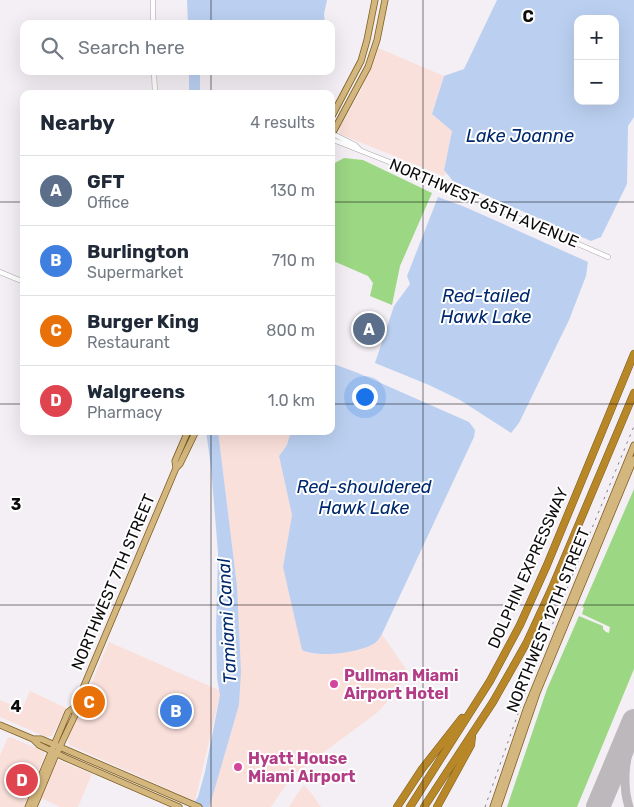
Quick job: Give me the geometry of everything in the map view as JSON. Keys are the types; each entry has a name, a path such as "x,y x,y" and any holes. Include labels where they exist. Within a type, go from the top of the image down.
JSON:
{"highway":[{"name":"DOLPHIN EXPRESSWAY","path":"410,807 430,772 477,701 505,653 532,600 634,354"},
{"name":"DOLPHIN EXPRESSWAY","path":"424,807 506,678 543,608 634,393"},
{"path":"397,807 417,775 438,747 477,701"},
{"path":"437,807 471,745 472,734"}],"main road":[{"path":"335,111 353,79 363,54 375,0"},
{"path":"335,130 368,67 377,40 385,0"},
{"name":"NORTHWEST 7TH STREET","path":"176,468 175,461 186,435"},
{"path":"184,456 187,435"},
{"name":"NORTHWEST 7TH STREET","path":"34,807 68,712 75,707 176,468 180,464 194,435"},
{"name":"NORTHWEST 12TH STREET","path":"493,807 530,698 634,445"},
{"name":"NORTHWEST 12TH STREET","path":"498,807 537,693 634,459"},
{"path":"0,725 33,739 39,745 55,749 146,784 196,806"},
{"path":"55,749 128,785 179,807"},
{"name":"NORTHWEST 7TH STREET","path":"28,807 55,749"},
{"path":"128,785 139,786 146,784"},
{"path":"144,792 150,789 162,791"}],"street":[{"path":"153,0 153,20"},
{"path":"154,75 155,90"},
{"name":"NORTHWEST 65TH AVENUE","path":"335,137 355,145 360,150 608,257"},
{"path":"0,272 20,280"},
{"path":"183,442 184,435"}],"shaded area":[{"path":"378,48 444,76 432,113 452,131 444,170 447,173 443,176 340,134 339,129 361,90"},
{"path":"218,435 290,435 287,445 279,456 292,515 283,567 308,653 319,654 359,650 377,642 382,634 408,672 395,693 378,712 292,776 271,807 209,807 239,705 237,586"},
{"path":"109,642 221,691 195,801 69,745 68,738"},
{"path":"30,691 66,708 52,736 46,737 0,717 0,700 22,709"},
{"path":"10,737 43,751 45,754 24,807 0,807 0,756 7,739"},
{"path":"59,760 92,774 78,807 60,807 41,798 55,764"},
{"path":"304,785 312,794 321,807 289,807"}],"green space":[{"path":"344,158 363,160 432,193 400,266 392,305 370,296 373,283 368,276 335,262 335,163"},
{"path":"634,489 634,669 577,807 507,807 547,689 579,616 603,626 603,629 609,633 610,627 582,614 584,607 582,608"}],"water":[{"path":"187,0 327,0 325,20 188,20"},
{"name":"Lake Joanne","path":"497,0 634,0 634,117 628,126 627,184 601,237 591,241 453,181 444,170 452,131 432,114 444,76 464,69"},
{"path":"189,75 200,75 200,90 189,90"},
{"name":"Red-tailed Hawk Lake","path":"438,197 465,207 588,262 586,276 569,320 519,423 511,433 460,400 375,363 394,306 410,284 407,276"},
{"name":"Red-shouldered Hawk Lake","path":"335,364 469,422 475,430 474,437 382,634 375,643 368,646 350,652 328,654 318,654 302,650 283,567 292,515 279,456 287,445 290,435 335,435"},
{"name":"Tamiami Canal","path":"207,435 218,435 237,586 241,672 239,705 210,805 209,807 191,807 198,797 205,772 220,695 217,678 216,631 218,553"}],"taxiway":[{"path":"629,807 625,778 634,730"}],"runway":[{"path":"598,807 634,721"}],"railway":[{"path":"485,807 532,674 634,426"}],"place":[{"name":"GFT","path":"369,329"},
{"name":"Pullman Miami Airport Hotel","path":"334,684"},
{"name":"Burger King","path":"89,702"},
{"name":"Burlington","path":"176,711"},
{"name":"Hyatt House Miami Airport","path":"238,767"},
{"name":"Walgreens","path":"22,780"}]}
